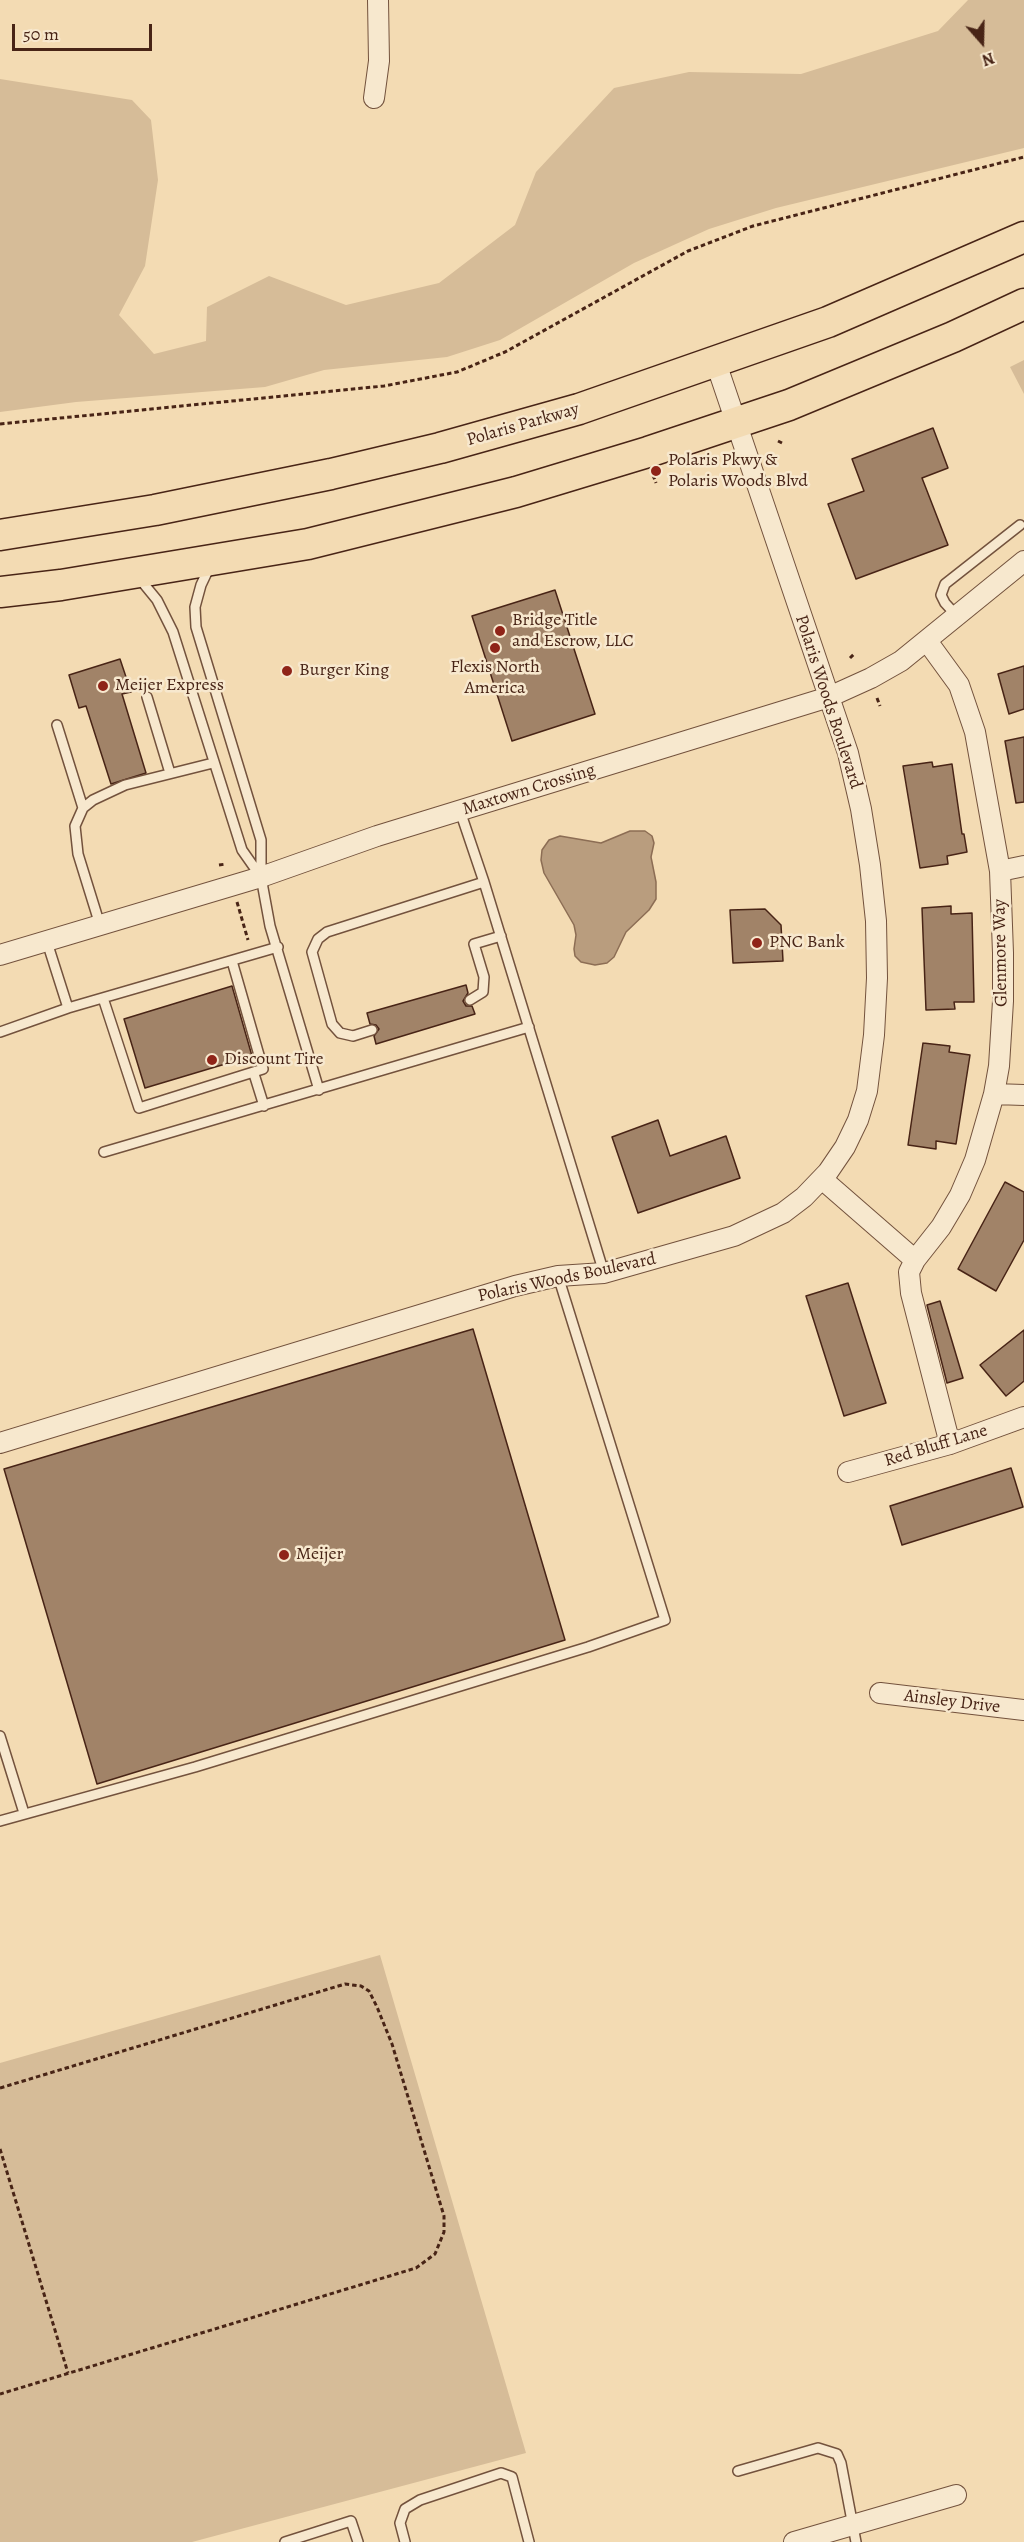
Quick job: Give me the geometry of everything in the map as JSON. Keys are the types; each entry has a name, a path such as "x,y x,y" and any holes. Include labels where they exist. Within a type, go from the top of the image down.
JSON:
{"main road":[{"name":"Polaris Parkway","path":"0,535 155,510 242,493 429,451 579,409 716,363 886,298 1024,237"},
{"path":"0,592 135,574 308,544 516,492 789,405 1024,304"}],"street":[{"path":"374,98 379,61 378,0"},
{"name":"Polaris Woods Boulevard","path":"0,1443 515,1286 558,1276 604,1273 702,1246 756,1227 783,1213 822,1179 845,1147 858,1120 867,1091 874,1035 877,978 875,910 861,809 848,753 716,363"},
{"name":"Maxtown Crossing","path":"0,955 261,877 377,836 829,697 901,661 1024,561"},
{"name":"Glenmore Way","path":"927,641 959,685 975,732 1000,872 1003,1001 994,1094 975,1160 960,1195 941,1227 915,1260 909,1272 911,1293 950,1444"},
{"path":"1000,872 1024,866"},
{"path":"994,1094 1024,1095"},
{"path":"822,1179 915,1260"},
{"name":"Red Bluff Lane","path":"848,1472 950,1444 1024,1417"},
{"name":"Ainsley Drive","path":"880,1693 1024,1710"},
{"path":"794,2542 855,2533 956,2495"}],"lane":[{"path":"956,615 941,595 945,584 1020,525"},
{"path":"212,561 201,585 195,607 196,627 261,840 261,877 270,926 319,1090"},
{"path":"135,574 157,600 173,632 242,850 261,877"},
{"path":"147,697 170,773"},
{"path":"57,725 83,808"},
{"path":"100,924 78,854 75,826 83,808 93,800 125,785 213,763"},
{"path":"460,811 501,936 604,1273"},
{"path":"372,1030 353,1036 340,1033 332,1024 312,952 318,939 327,932 484,882"},
{"path":"470,1000 483,992 484,977 474,944 501,936"},
{"path":"47,942 68,1008"},
{"path":"0,1032 68,1008 278,947"},
{"path":"103,998 139,1108 254,1074 263,1069 232,961"},
{"path":"104,1152 529,1027"},
{"path":"254,1074 264,1106"},
{"path":"0,1821 217,1761 588,1647 666,1620 558,1276"},
{"path":"0,1736 24,1813"},
{"path":"738,2471 818,2448 837,2454 841,2463 855,2533"},
{"path":"405,2542 400,2523 405,2509 420,2500 501,2473 512,2477 529,2542"},
{"path":"285,2542 351,2521 357,2542"}],"path":[{"path":"0,424 384,386 457,372 505,352 688,251 753,226 1024,157"},
{"path":"850,658 854,654"},
{"path":"877,698 880,706"},
{"path":"219,865 226,864"},
{"path":"237,900 248,940"},
{"path":"0,2088 345,1984 355,1984 369,1991 381,2016 419,2130 444,2216 444,2232 435,2254 416,2268 0,2394"},
{"path":"0,2149 68,2373"}],"shaded area":[{"path":"968,0 1024,0 1024,148 776,208 709,229 634,263 500,340 447,357 324,370 265,387 76,402 0,412 0,79 132,100 151,120 158,180 145,266 119,315 154,354 206,341 207,307 269,276 346,305 439,283 515,225 536,172 614,88 689,72 801,74 938,31"},
{"path":"1024,360 1024,394 1010,367"},
{"path":"630,831 645,831 652,836 654,843 651,857 656,882 656,899 649,910 626,932 614,957 607,963 595,965 581,962 575,956 574,925 544,873 541,860 542,850 549,840 560,836 601,843"},
{"path":"380,1955 526,2453 192,2542 0,2542 0,2063"}],"building":[{"path":"933,428 948,468 922,478 948,545 856,579 828,504 864,491 852,459"},
{"path":"555,590 595,714 512,741 472,616"},
{"path":"120,659 131,692 122,694 146,773 111,784 86,706 79,708 69,675"},
{"path":"1024,666 1024,709 1009,714 998,674"},
{"path":"1024,737 1024,802 1016,803 1005,741"},
{"path":"932,762 933,767 952,764 962,834 964,834 967,852 947,856 948,864 920,868 903,766"},
{"path":"951,906 951,914 972,913 974,1002 954,1002 955,1009 926,1010 922,908"},
{"name":"PNC Bank","path":"765,909 781,925 783,961 733,963 730,910"},
{"path":"466,985 468,993 463,1001 466,1006 472,1006 475,1014 376,1044 374,1036 379,1029 376,1025 370,1024 367,1013"},
{"path":"232,986 252,1056 145,1088 124,1019"},
{"path":"923,1043 950,1046 949,1052 970,1055 956,1144 936,1141 936,1149 908,1145"},
{"path":"658,1120 670,1156 726,1136 740,1178 638,1213 612,1137"},
{"path":"1005,1182 1024,1192 1024,1240 996,1291 958,1269"},
{"path":"848,1283 886,1403 844,1416 806,1296"},
{"path":"940,1301 963,1378 947,1383 927,1305"},
{"name":"Meijer","path":"473,1329 565,1640 97,1784 4,1469"},
{"path":"1024,1330 1024,1381 1006,1396 980,1365"},
{"path":"1011,1468 1023,1507 902,1545 890,1506"}],"place":[{"name":"Polaris Pkwy & Polaris Woods Blvd","path":"656,471"},
{"name":"Bridge Title and Escrow, LLC","path":"500,631"},
{"name":"Flexis North America","path":"495,648"},
{"name":"Burger King","path":"287,671"},
{"name":"Meijer Express","path":"103,686"},
{"name":"PNC Bank","path":"757,943"},
{"name":"Discount Tire","path":"212,1060"},
{"name":"Meijer","path":"284,1555"}]}
